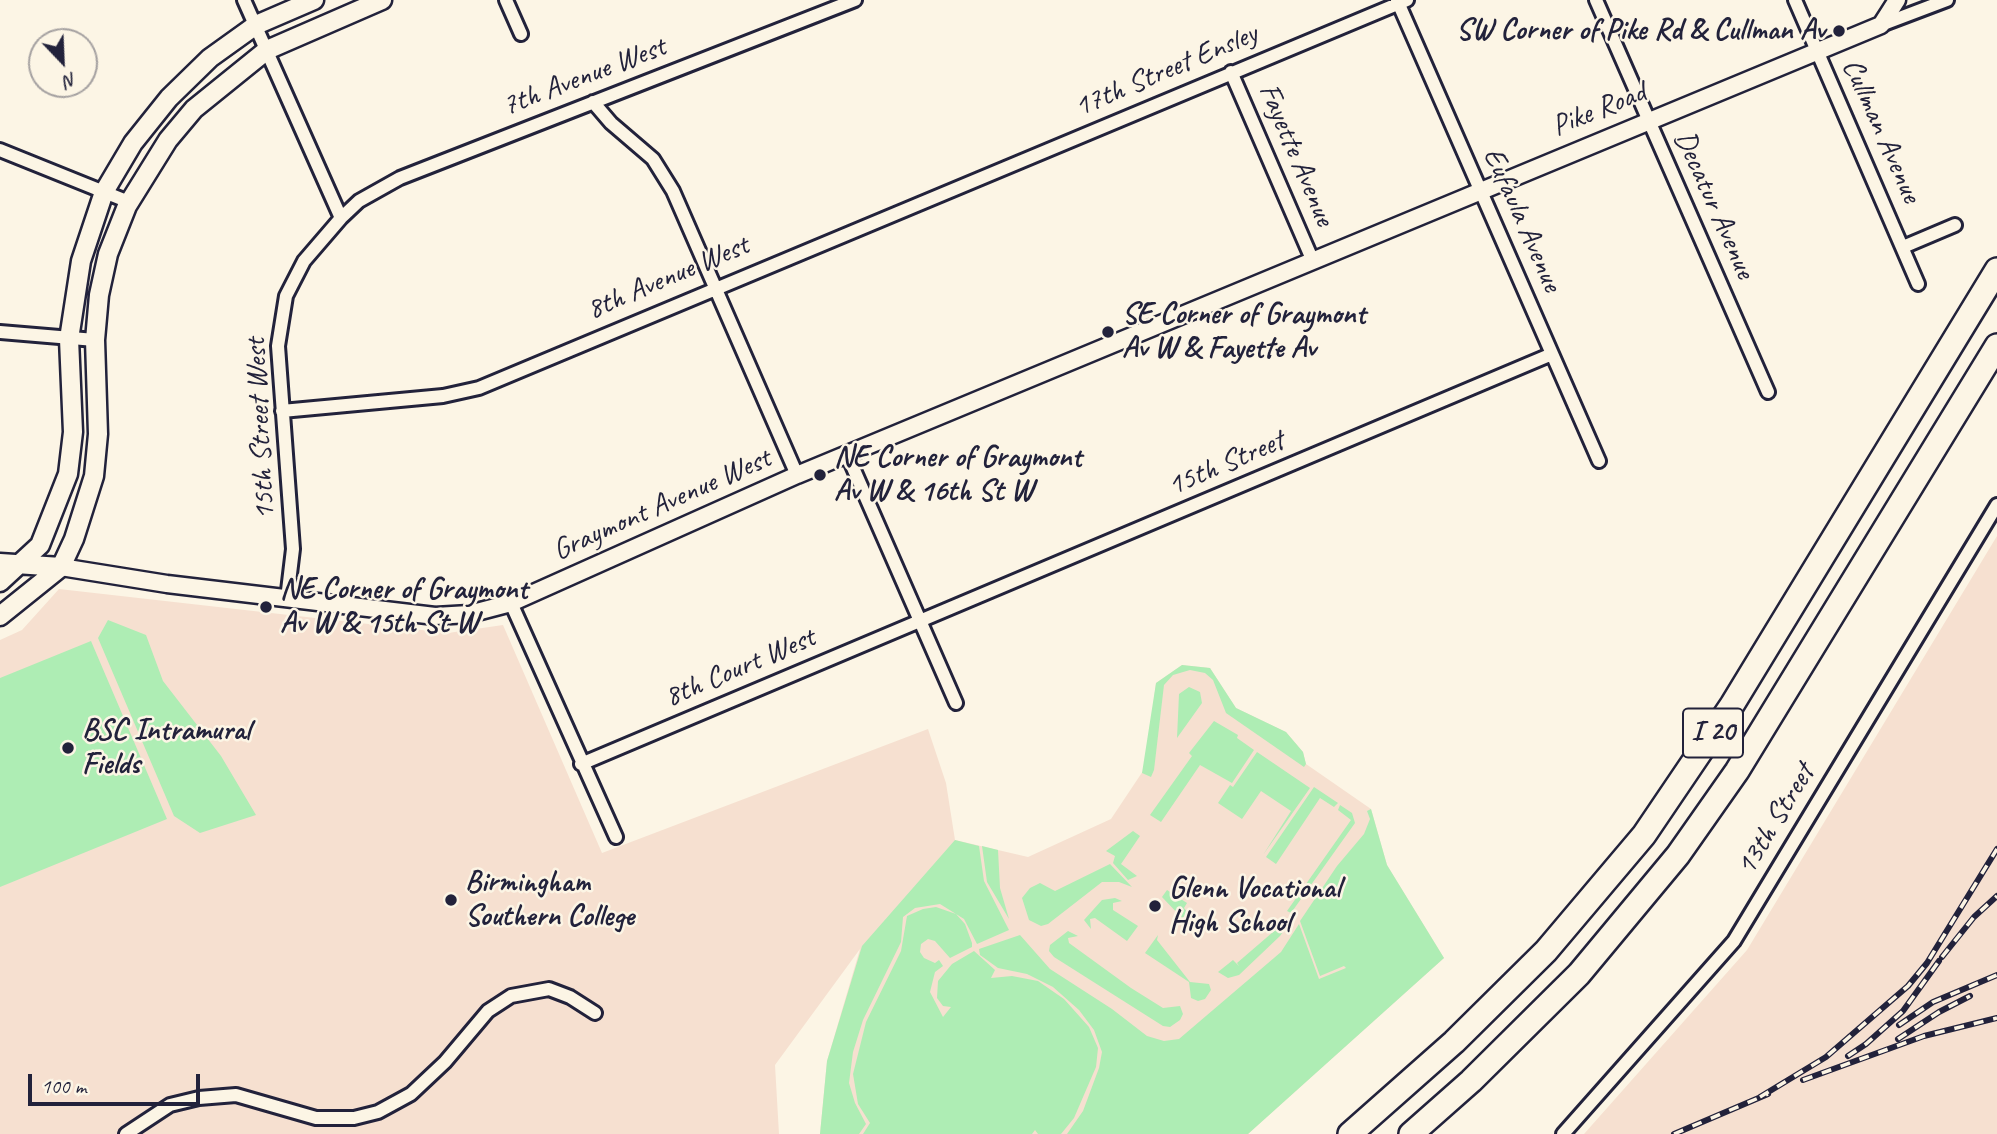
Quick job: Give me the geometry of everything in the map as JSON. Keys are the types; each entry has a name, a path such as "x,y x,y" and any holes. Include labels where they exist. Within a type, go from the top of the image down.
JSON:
{"highway":[{"name":"I 20","path":"1350,1134 1454,1042 1546,951 1644,835 1732,705 1997,270"},
{"name":"I 20","path":"1411,1134 1471,1081 1579,974 1678,855 1737,771 1997,346"}],"main road":[{"path":"0,582 40,545 68,474 73,432 69,338 81,261 104,192 133,143 169,98 210,58 256,25 314,0"},
{"path":"0,616 61,566 94,476 98,434 95,340 99,295 108,254 129,202 168,140 194,109 267,50 382,0"},
{"name":"Graymont Avenue West","path":"0,563 61,566"}],"street":[{"path":"244,0 341,218"},
{"path":"506,0 521,34"},
{"name":"7th Avenue West","path":"341,218 359,201 400,178 855,0"},
{"name":"Decatur Avenue","path":"1596,0 1768,392"},
{"name":"Cullman Avenue","path":"1795,0 1918,284"},
{"path":"1881,24 1897,0"},
{"path":"1881,24 1947,0"},
{"name":"17th Street Ensley","path":"1061,143 1401,1"},
{"name":"Eufaula Avenue","path":"1401,1 1599,461"},
{"name":"Pike Road","path":"1312,259 1881,24"},
{"name":"Fayette Avenue","path":"1231,72 1312,259"},
{"path":"593,102 611,123 653,159 674,191 797,475"},
{"name":"8th Avenue West","path":"282,411 443,396 479,388 1061,143"},
{"path":"0,150 129,202"},
{"name":"15th Street West","path":"287,599 293,549 278,346 286,296 304,261 341,218"},
{"path":"1903,247 1955,225"},
{"name":"Graymont Avenue West","path":"61,566 287,599 435,616 469,614 511,603 797,475 1312,259"},
{"path":"0,332 95,340"},
{"name":"15th Street","path":"920,621 1552,354"},
{"path":"847,454 956,703"},
{"name":"13th Street","path":"1563,1134 1734,941 1997,505"},
{"path":"511,603 616,837"},
{"name":"8th Court West","path":"581,764 920,621"},
{"path":"126,1134 170,1105 200,1098 236,1095 316,1118 354,1118 378,1112 411,1094 445,1062 488,1011 511,996 549,989 570,997 594,1013"}],"shaded area":[{"path":"1997,536 1997,1134 1584,1134 1747,950"},
{"name":"Birmingham Southern College","path":"59,589 448,633 503,625 602,853 928,729 946,783 955,840 1028,857 1111,819 1145,768 1156,683 1182,665 1210,668 1236,708 1286,732 1303,752 1306,764 1371,809 1387,865 1444,958 1248,1134 820,1134 827,1061 860,949 775,1065 779,1134 0,1134 0,640 22,630"}],"green space":[{"path":"108,620 146,635 163,681 221,756 256,815 200,833 174,816 98,638"},
{"name":"BSC Intramural Fields","path":"91,641 167,819 0,887 0,678"},
{"path":"1182,665 1210,668 1236,708 1286,732 1303,752 1306,764 1304,767 1226,713 1213,680 1205,673 1190,670 1173,675 1164,685 1154,770 1151,777 1142,773 1156,683"},
{"path":"1189,687 1200,692 1202,703 1177,738 1179,694"},
{"path":"1214,721 1238,735 1237,738 1254,750 1232,783 1200,765 1161,822 1150,815 1192,756 1189,753"},
{"path":"1257,752 1310,788 1263,855 1291,811 1261,791 1242,819 1218,803 1230,785 1233,787"},
{"path":"1314,787 1338,803 1334,807 1320,798 1276,864 1266,857"},
{"path":"1340,805 1352,813 1355,823 1291,913 1287,911 1351,820 1338,810"},
{"path":"1371,809 1387,865 1444,958 1248,1134 1067,1134 1083,1111 1099,1068 1102,1052 1094,1030 1079,1010 1053,987 1027,974 998,968 980,955 979,949 1020,935 1050,969 1112,1009 1147,1036 1164,1041 1179,1039 1281,952 1299,924 1319,979 1346,968 1344,966 1320,976 1300,921 1337,866 1364,834 1370,819 1367,811"},
{"path":"1133,831 1140,836 1121,864 1137,876 1128,880 1113,863 1115,856 1106,851"},
{"path":"955,840 979,846 984,881 1009,930 977,944 964,919 940,904 915,908 903,917 901,942 863,1020 853,1052 849,1083 855,1103 866,1124 859,1134 820,1134 827,1061 862,946"},
{"path":"982,846 998,850 1000,888 1009,919 987,882"},
{"path":"1110,864 1132,887 1119,882 1102,882 1048,924 1041,926 1029,920 1022,898 1030,888 1040,883 1055,891"},
{"path":"1167,890 1187,903 1184,908 1188,913 1182,918 1162,897"},
{"path":"1115,898 1122,901 1113,903 1113,910 1138,926 1127,941 1095,918 1090,919 1091,929 1084,920 1102,900"},
{"path":"936,907 956,914 965,924 972,943 972,947 950,958 935,941 928,939 921,944 920,952 924,958 935,963 939,960 943,966 935,972 930,992 943,1017 951,1007 943,1006 937,998 938,981 952,964 974,951 995,970 991,978 1012,976 1038,981 1064,999 1089,1027 1098,1048 1096,1067 1074,1118 1061,1134 1038,1134 1035,1130 1032,1134 863,1134 870,1123 858,1104 853,1074 866,1022 901,951 907,916"},
{"path":"1280,926 1285,929 1280,936 1239,975 1228,978 1218,972 1233,960 1239,966 1237,963"},
{"path":"1068,931 1078,936 1068,938 1069,943 1131,988 1163,1008 1180,1006 1183,1014 1180,1020 1170,1027 1163,1026 1054,957 1049,951 1050,945"},
{"path":"1158,935 1157,940 1190,982 1209,984 1211,990 1205,999 1198,1001 1191,998 1189,982 1145,953"}],"railway":[{"path":"1760,1097 1826,1057 1908,986 1927,963 1997,849"},
{"path":"1942,957 1974,917 1997,896"},
{"path":"1848,1056 1866,1044 1903,1011 1939,961"},
{"path":"1899,1025 1933,1002 1997,975"},
{"path":"1898,1039 1939,1012 1970,996"},
{"path":"1803,1080 1924,1036 1997,1018"},
{"path":"1674,1134 1768,1094"}],"place":[{"name":"SW Corner of Pike Rd & Cullman Av","path":"1839,31"},
{"name":"SE Corner of Graymont Av W & Fayette Av","path":"1108,332"},
{"name":"NE Corner of Graymont Av W & 16th St W","path":"820,475"},
{"name":"NE Corner of Graymont Av W & 15th St W","path":"266,607"},
{"name":"BSC Intramural Fields","path":"68,748"},
{"name":"Birmingham Southern College","path":"451,900"},
{"name":"Glenn Vocational High School","path":"1155,906"}]}
